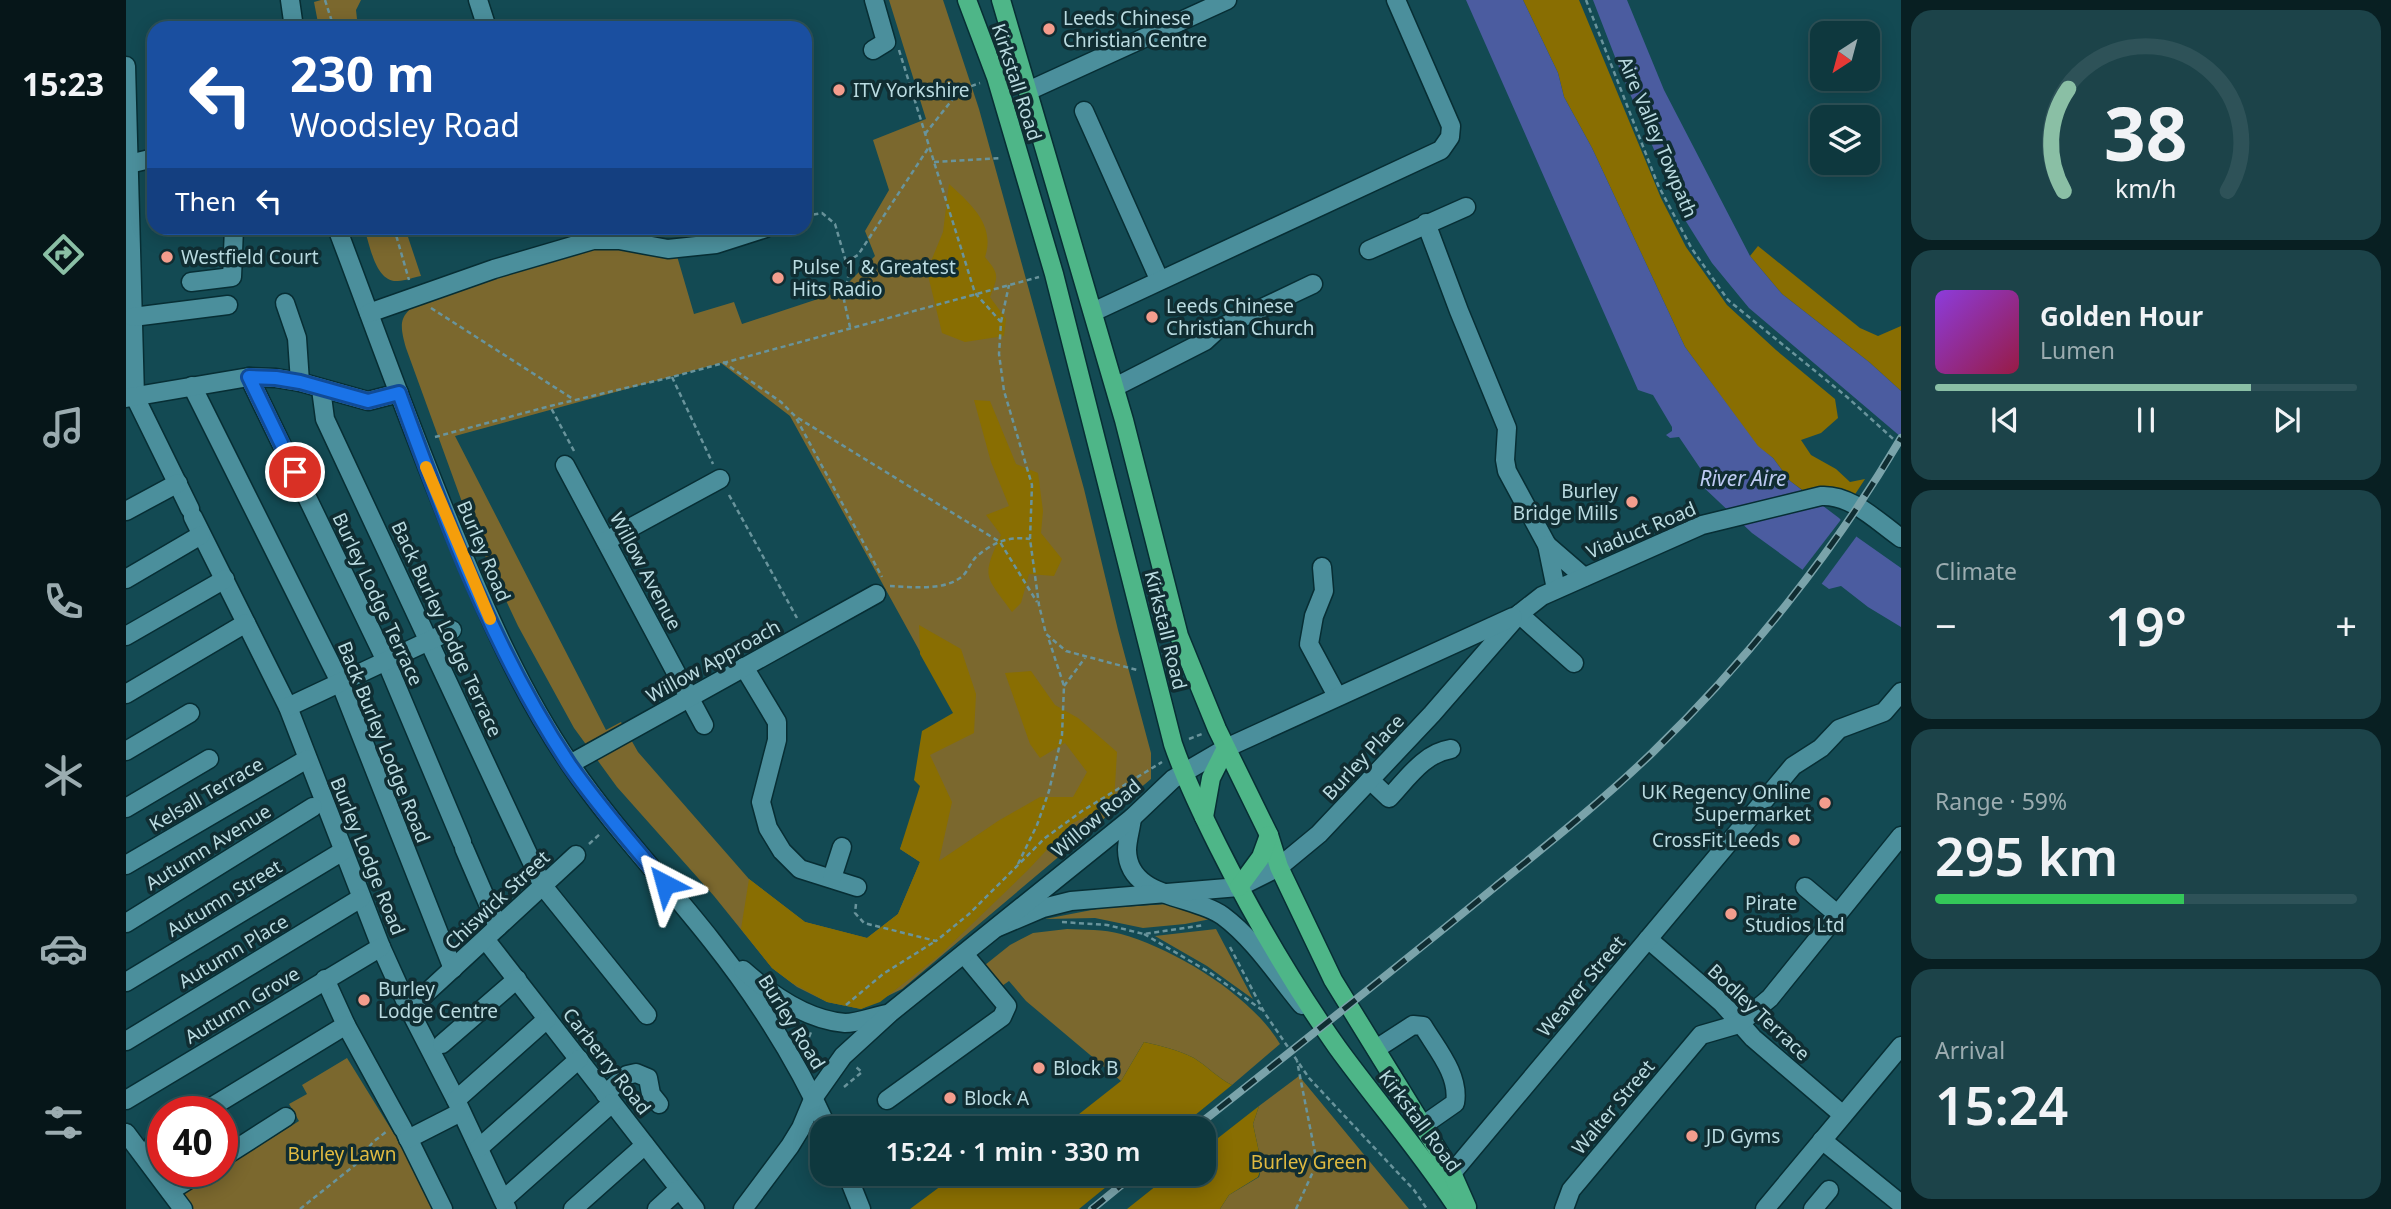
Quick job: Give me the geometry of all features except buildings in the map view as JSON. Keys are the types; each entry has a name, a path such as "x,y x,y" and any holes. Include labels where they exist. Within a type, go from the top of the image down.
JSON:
{"main road":[{"name":"Kirkstall Road","path":"967,0 996,77 1054,274 1172,744 1183,774 1239,887 1292,980 1338,1047 1447,1179 1468,1209"},
{"name":"Kirkstall Road","path":"1001,0 1115,387 1179,636 1217,729 1269,835 1279,867 1322,960 1422,1126 1458,1209"},
{"path":"1203,817 1211,778 1226,748"},
{"path":"1239,887 1261,857 1269,835"}],"street":[{"path":"290,0 293,21"},
{"path":"478,0 485,21"},
{"path":"873,50 886,43 874,0"},
{"path":"1028,91 1227,0"},
{"path":"1093,312 1441,150 1450,137 1451,126 1396,0"},
{"path":"126,66 130,398 249,377 300,382 368,401 399,393"},
{"path":"1084,111 1159,279"},
{"path":"129,164 147,160"},
{"path":"1369,250 1466,206"},
{"path":"1426,223 1507,428 1507,471 1547,545 1556,589"},
{"path":"191,282 232,277 234,235"},
{"name":"Burley Road","path":"340,235 417,442 487,614 534,706 570,764 614,821 648,862 675,881 707,920 712,941 786,1047 822,1116"},
{"path":"369,313 494,269 593,240 619,240 668,249 716,244 744,235"},
{"path":"1115,387 1205,341 1218,329 1313,284"},
{"path":"285,303 297,338 300,382"},
{"path":"130,314 228,305"},
{"name":"Burley Lodge Terrace","path":"249,377 386,661 463,845 492,933"},
{"name":"Back Burley Lodge Road","path":"192,386 340,682 453,969"},
{"name":"Back Burley Lodge Terrace","path":"321,388 325,419 543,886 647,1015"},
{"name":"Burley Lodge Road","path":"130,398 178,483 201,535 288,707 381,947 505,1205"},
{"name":"Willow Avenue","path":"565,465 704,725"},
{"path":"606,541 720,479"},
{"path":"126,512 178,483"},
{"name":"Viaduct Road","path":"1519,614 1556,589 1702,525 1821,496 1832,495 1842,500 1876,518 1901,538"},
{"path":"126,579 201,535"},
{"path":"1547,545 1584,577"},
{"path":"1322,567 1324,591 1314,616 1309,645 1337,696"},
{"path":"126,636 225,579"},
{"name":"Willow Approach","path":"570,764 876,594"},
{"path":"1226,748 1519,614 1574,663"},
{"name":"Burley Place","path":"1239,887 1279,867 1319,834 1472,669 1519,614"},
{"path":"126,694 246,623"},
{"path":"288,707 452,630"},
{"path":"1449,644 1466,657 1472,669"},
{"path":"744,667 777,722 777,740 761,802 768,828 782,852 800,869 857,887"},
{"name":"Weaver Street","path":"1447,1179 1793,766 1821,748 1839,729 1884,712 1901,692"},
{"path":"126,751 190,713"},
{"name":"Willow Road","path":"743,1209 790,1146 814,1097 843,1056 890,1013 1132,818 1173,779 1226,748"},
{"path":"1370,780 1389,798 1430,756 1440,750 1451,749"},
{"path":"126,808 209,759"},
{"name":"Kelsall Terrace","path":"126,865 307,759"},
{"name":"Autumn Avenue","path":"126,923 313,807"},
{"path":"1132,818 1127,849 1129,864 1139,878 1162,894 1198,903 1223,917 1245,937 1338,1047"},
{"path":"1701,1035 1740,1024 1770,998 1901,836"},
{"path":"832,878 842,847"},
{"name":"Autumn Street","path":"126,982 343,851"},
{"name":"Chiswick Street","path":"409,1009 576,855"},
{"name":"Willow Road","path":"998,927 1043,908 1071,901 1239,887"},
{"path":"1805,887 1837,914"},
{"name":"Autumn Place","path":"126,1041 361,898"},
{"name":"Carberry Road","path":"492,933 517,979 695,1209"},
{"name":"Bodley Terrace","path":"1647,939 1722,1003 1753,1038 1843,1115"},
{"path":"712,941 765,990 803,1010 846,1023 890,1013"},
{"name":"Autumn Grove","path":"126,1100 381,947"},
{"path":"887,1100 1002,1017 1006,1011 1007,1006 964,954"},
{"path":"325,979 345,1025 404,1131 443,1209"},
{"path":"442,1044 517,979"},
{"name":"Walter Street","path":"1564,1209 1571,1190 1701,1035 1722,1003"},
{"path":"404,1131 458,1106 547,1019"},
{"path":"229,1096 345,1025"},
{"path":"1377,1049 1413,1025 1423,1026 1451,1073 1457,1093 1455,1102 1422,1126"},
{"path":"1769,1207 1901,1046"},
{"path":"479,1148 579,1059"},
{"path":"505,1205 609,1098 627,1075 636,1073 648,1078 651,1094 659,1104"},
{"path":"238,1148 286,1117"},
{"path":"127,1138 183,1209"},
{"path":"1822,1140 1898,1197"},
{"path":"573,1209 645,1145"},
{"path":"852,1186 861,1209"},
{"path":"170,1191 176,1187"},
{"path":"657,1209 679,1189"},
{"path":"1813,1209 1829,1190"}],"path":[{"path":"325,0 332,21"},
{"name":"Aire Valley Towpath","path":"1587,0 1658,185 1692,250 1728,300 1847,397 1901,446"},
{"path":"900,53 975,293 1000,322"},
{"path":"925,134 960,90 996,77"},
{"path":"846,262 858,255 929,147"},
{"path":"812,215 822,213 835,224 849,272 844,300 850,327"},
{"path":"396,235 414,297 573,399"},
{"path":"417,442 573,399 672,377 975,293 1054,274"},
{"path":"1009,285 1000,322 999,354 1004,391 1032,485 1030,539 1039,605 1064,686 1062,735 1055,772 1037,825 1016,868"},
{"path":"723,362 782,402 795,416 887,586 924,587 946,584 961,578 975,558 1000,541 1014,537 1030,539"},
{"path":"672,377 720,479 805,633"},
{"path":"550,405 577,457 565,465"},
{"path":"795,416 1000,541 1039,605"},
{"path":"1046,634 1066,651 1155,673"},
{"path":"1064,686 1086,656"},
{"path":"831,1019 883,974 936,941 970,914 1045,838 1082,811 1164,760 1172,744 1217,729"},
{"name":"Chiswick Street","path":"576,855 614,821"},
{"path":"857,887 855,913 864,923 936,941"},
{"path":"1054,922 1107,925 1144,934 1209,972 1264,1012"},
{"path":"1144,934 1205,925"},
{"path":"1296,1209 1317,1163 1297,1060"},
{"path":"840,1090 862,1072"},
{"path":"300,1209 345,1174 373,1143 404,1131"}],"green space":[{"path":"361,0 356,10 357,21 318,21 314,2"},
{"path":"889,0 943,0 979,109 1084,489 1151,753 1151,779 902,989 861,1009 827,1002 797,987 772,968 714,896 617,787 574,728 518,626 470,524 406,348 402,324 406,313 426,298 576,251 604,247 677,256 694,314 734,302 742,324 839,292 875,256 865,231 889,190 873,140 926,119","holes":["721,363 790,416 956,717 928,747 931,770 900,849 920,862 898,914 867,938 805,922 749,879 638,752 621,722 606,730 455,436"]},
{"path":"366,235 407,235 421,276 390,280 384,276 375,261"},
{"path":"1170,904 1187,907 1211,919 1143,928 1095,918 1045,919 1102,908"},
{"path":"1067,929 1101,930 1121,934 1188,963 1232,992 1267,1026 1280,1044 1232,1085 1188,1055 1144,1042 1121,1081 1026,1001 1009,981 1002,986 985,965 1010,945 1033,933"},
{"path":"1216,929 1253,999 1207,966 1155,936"},
{"name":"Burley Lawn","path":"347,1058 407,1155 434,1209 191,1209 180,1196 194,1187 238,1187 238,1159 299,1121 289,1104 307,1094 302,1085"},
{"name":"Burley Green","path":"1299,1076 1409,1209 1220,1209 1229,1195 1259,1177 1262,1166 1253,1124 1259,1106"}],"shaded area":[{"path":"1523,0 1579,0 1661,198 1686,247 1727,305 1835,399 1838,418 1821,433 1801,440 1811,455 1836,469 1850,482 1865,479 1852,499 1820,503 1790,481 1773,458 1758,447 1685,347 1592,148 1564,97 1558,73"},
{"path":"949,184 973,207 984,225 987,235 985,257 996,276 990,297 1006,319 1004,336 965,342 942,333 927,271 943,232"},
{"path":"1758,246 1860,328 1878,336 1901,326 1901,391 1869,362 1782,294 1750,256"},
{"path":"974,400 990,401 1016,464 1038,473 1043,511 1041,533 1062,559 1054,576 1029,574 1021,603 1012,612 989,576 990,560 1001,535 986,515 1009,506 991,462"},
{"path":"919,625 961,649 976,694 974,733 930,755 952,802 939,861 998,821 1040,797 1073,797 1087,772 1065,743 1040,758 1030,744 1005,673 1031,671 1055,705 1078,718 1117,752 1114,802 1071,824 1027,871 940,955 880,1002 861,1009 827,1002 792,983 772,968 741,929 749,879 805,922 867,938 898,914 920,862 900,849 920,786 914,780 922,731 953,713 920,654"},
{"path":"1144,1042 1188,1055 1232,1085 1194,1116 1077,1116 1121,1081"},
{"path":"1259,1106 1253,1124 1262,1166 1258,1177 1229,1195 1220,1209 1127,1209 1156,1186 1216,1186 1216,1140"},
{"path":"941,1186 1107,1186 1079,1209 910,1209"}],"water":[{"name":"River Aire","path":"1466,0 1523,0 1558,73 1564,97 1592,148 1685,347 1758,446 1773,458 1790,481 1839,518 1857,537 1901,568 1901,627 1868,607 1841,586 1829,589 1752,533 1700,484 1700,468 1679,437 1670,438 1666,435 1672,431 1672,427 1653,395 1638,390"},
{"path":"1593,0 1627,0 1664,90 1750,256 1782,294 1869,362 1901,391 1901,437 1749,308 1712,263 1682,215"}],"pier":[{"path":"1843,517 1859,533 1820,586 1800,573"}],"railway":[{"path":"1209,1116 1555,838 1652,753 1721,681 1787,604 1847,523 1901,438"},
{"path":"1092,1209 1120,1186"}],"slow traffic":[{"path":"426,467 490,619"}],"place":[{"name":"Leeds Chinese Christian Centre","path":"1049,29"},
{"name":"ITV Yorkshire","path":"839,90"},
{"name":"Westfield Court","path":"167,257"},
{"name":"Pulse 1 & Greatest Hits Radio","path":"778,278"},
{"name":"Leeds Chinese Christian Church","path":"1152,317"},
{"name":"Burley Bridge Mills","path":"1632,502"},
{"name":"UK Regency Online Supermarket","path":"1825,803"},
{"name":"CrossFit Leeds","path":"1794,840"},
{"name":"Pirate Studios Ltd","path":"1731,914"},
{"name":"Burley Lodge Centre","path":"364,1000"},
{"name":"Block B","path":"1039,1068"},
{"name":"Block A","path":"950,1098"},
{"name":"JD Gyms","path":"1692,1136"}],"route":[{"path":"295,472 249,377 300,382 368,401 399,393 487,614 534,706 570,764 665,884"}]}
